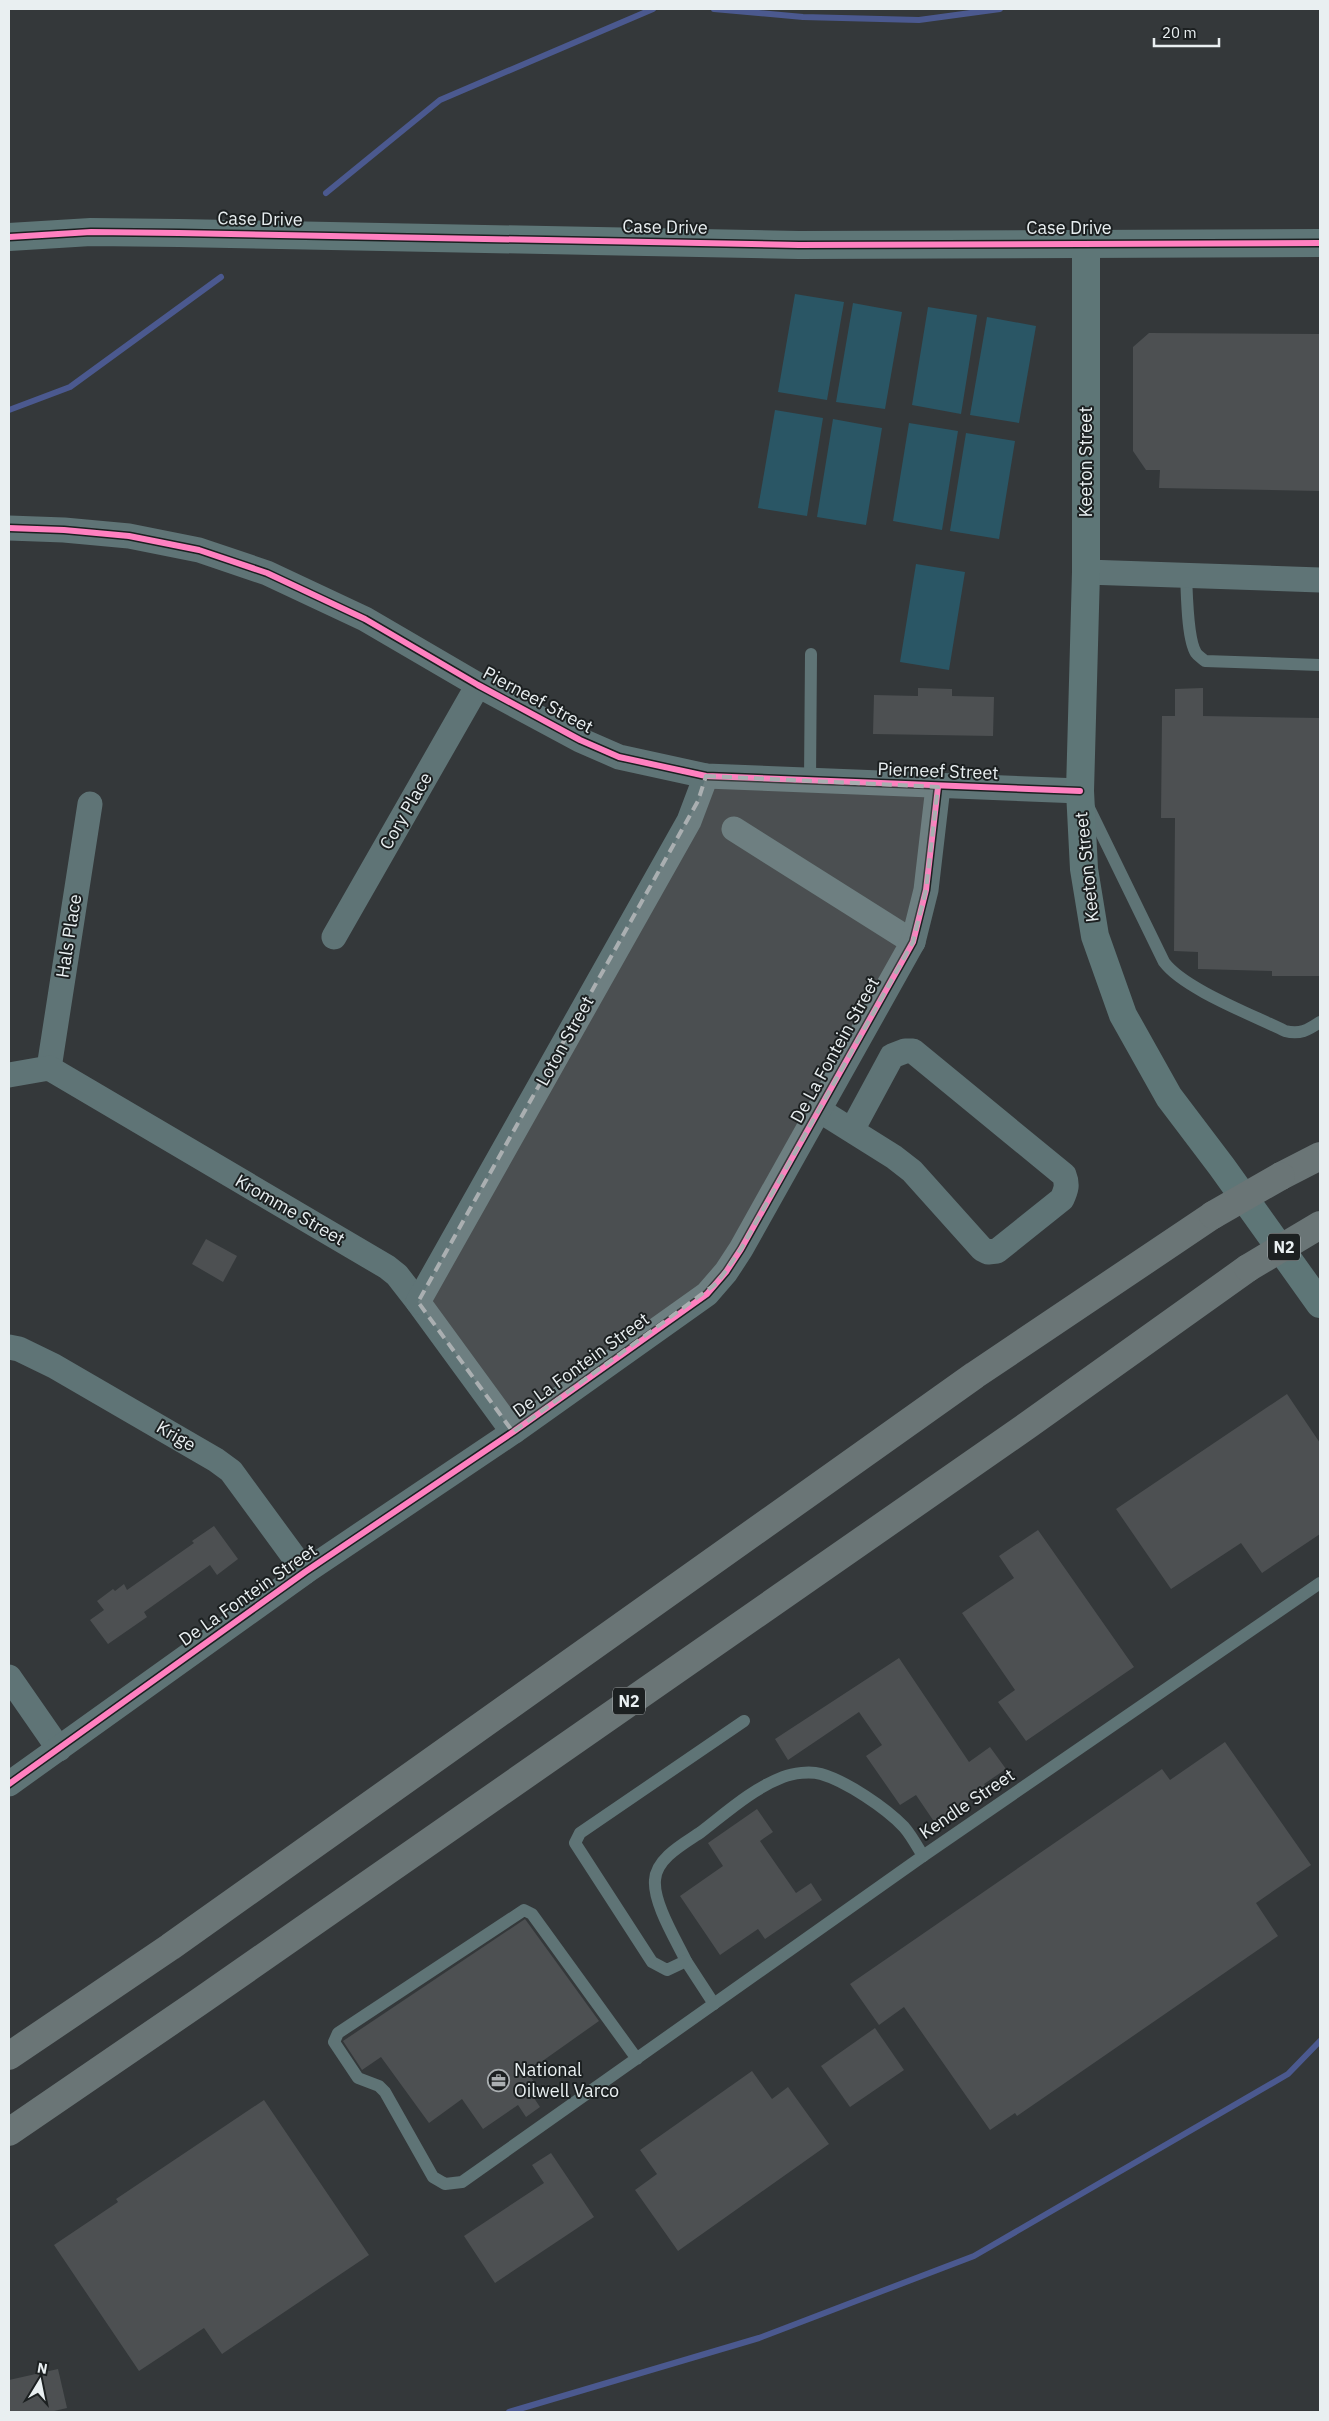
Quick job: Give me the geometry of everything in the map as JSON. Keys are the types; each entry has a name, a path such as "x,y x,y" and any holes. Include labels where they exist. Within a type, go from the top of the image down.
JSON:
{"highway":[{"path":"9,2056 170,1948 975,1375 1213,1215 1281,1176 1319,1157"},
{"name":"N2","path":"9,2132 1028,1425 1255,1274 1320,1225"},
{"path":"1255,1274 1320,1247"}],"street":[{"name":"Case Drive","path":"9,237 90,232 179,232 799,245 1320,243"},
{"name":"Keeton Street","path":"1086,243 1086,572 1080,791 1084,869 1095,936 1123,1015 1169,1097 1222,1167 1320,1304"},
{"name":"Pierneef Street","path":"9,528 64,530 129,536 199,550 268,574 364,619 478,685 600,750 619,757 706,776 938,787 1080,791"},
{"path":"1086,572 1320,580"},
{"name":"Cory Place","path":"334,937 478,685"},
{"name":"Loton Street","path":"418,1302 689,821 706,776"},
{"name":"De La Fontein Street","path":"9,1784 305,1572 513,1432 707,1294 717,1284 741,1249 913,942 926,890 938,787"},
{"name":"Hals Place","path":"49,1068 90,804"},
{"path":"734,829 913,942"},
{"path":"819,1110 912,1171 982,1249 988,1252 997,1251 1062,1200 1066,1190 1067,1182 1064,1175 913,1051 905,1051 892,1056 852,1130"},
{"path":"9,1075 49,1068"},
{"name":"Kromme Street","path":"49,1068 377,1260 397,1275 513,1432"},
{"name":"Krige","path":"9,1347 19,1349 54,1366 216,1460 231,1471 305,1572"},
{"path":"9,1677 59,1749"}],"lane":[{"path":"1186,575 1193,647 1196,654 1205,661 1320,664"},
{"path":"810,781 811,654"},
{"path":"1080,791 1164,962 1172,972 1188,983 1285,1031 1300,1033 1320,1022"},
{"name":"Kendle Street","path":"637,2059 532,1914 524,1910 338,2033 334,2042 358,2078 379,2086 385,2092 433,2176 450,2185 462,2182 637,2059 923,1856 1320,1583"},
{"path":"686,1961 667,1970 652,1962 577,1847 576,1840 580,1833 744,1721"},
{"path":"714,2004 686,1961 657,1897 656,1872 662,1863 676,1851 754,1791 785,1776 803,1773 820,1774 863,1795 904,1827 923,1856"}],"highlighted area":[{"path":"706,776 938,787 926,890 913,942 741,1249 717,1283 513,1432 418,1302 698,801"}],"shaded area":[{"path":"795,294 844,302 827,400 778,392"},
{"path":"853,303 902,312 885,409 836,402"},
{"path":"928,307 977,315 961,414 912,405"},
{"path":"987,317 1036,326 1019,423 970,415"},
{"path":"775,410 823,418 807,516 758,508"},
{"path":"833,419 882,428 866,525 817,517"},
{"path":"909,423 958,431 942,530 893,521"},
{"path":"966,433 1015,441 999,539 950,531"},
{"path":"916,564 965,572 949,670 900,662"}],"building":[{"path":"1149,333 1320,334 1320,491 1159,488 1160,470 1146,470 1133,451 1133,347"},
{"path":"918,688 952,689 952,696 994,697 993,736 873,734 874,695 918,696"},
{"path":"1203,688 1203,716 1320,718 1320,976 1272,976 1272,971 1198,969 1198,952 1174,951 1175,818 1161,818 1162,716 1175,716 1175,689"},
{"path":"206,1239 237,1256 223,1282 192,1264"},
{"path":"1287,1394 1320,1443 1320,1534 1262,1573 1241,1543 1171,1589 1116,1509"},
{"path":"214,1526 238,1559 217,1575 210,1565 144,1612 147,1617 108,1644 90,1620 104,1610 97,1601 113,1589 115,1591 124,1584 127,1590 194,1543 192,1541"},
{"path":"1038,1530 1134,1667 1026,1741 998,1702 1015,1690 962,1613 1014,1578 999,1556"},
{"path":"899,1658 969,1762 990,1747 1006,1769 984,1784 987,1788 935,1823 916,1795 900,1805 866,1756 882,1745 859,1712 788,1760 775,1739"},
{"path":"1225,1742 1311,1865 1256,1903 1278,1936 1017,2116 1015,2113 990,2130 904,2007 879,2025 850,1984 1162,1769 1170,1780"},
{"path":"757,1809 773,1832 760,1841 796,1893 811,1883 822,1900 765,1939 758,1929 720,1955 680,1896 723,1866 708,1843"},
{"path":"525,1919 599,2021 527,2072 542,2093 534,2098 540,2107 526,2117 518,2105 483,2129 462,2099 429,2123 381,2057 362,2070 343,2041"},
{"path":"875,2028 904,2070 850,2107 821,2066"},
{"path":"752,2071 772,2099 788,2087 829,2144 678,2251 635,2190 657,2174 640,2150"},
{"path":"264,2100 369,2255 222,2354 204,2328 139,2371 54,2245 118,2202 116,2199"},
{"path":"551,2153 594,2217 495,2283 464,2236 544,2183 532,2165"},
{"path":"58,2369 67,2408 50,2412 9,2412 9,2380"}],"waterway":[{"path":"326,193 440,100 653,9"},
{"path":"714,9 803,17 919,20 1000,9"},
{"path":"9,410 70,387 221,277"},
{"path":"509,2412 759,2338 974,2256 1288,2074 1320,2041"}],"cycle path":[{"path":"9,237 91,232 799,245 1320,243"},
{"path":"9,528 64,530 129,536 199,550 267,573 365,619 478,685 580,740 619,757 706,776 1080,791"},
{"path":"9,1784 305,1572 513,1432 707,1294 726,1272 741,1249 913,942 926,890 938,787"}],"place":[{"name":"National Oilwell Varco","path":"498,2080"}]}
